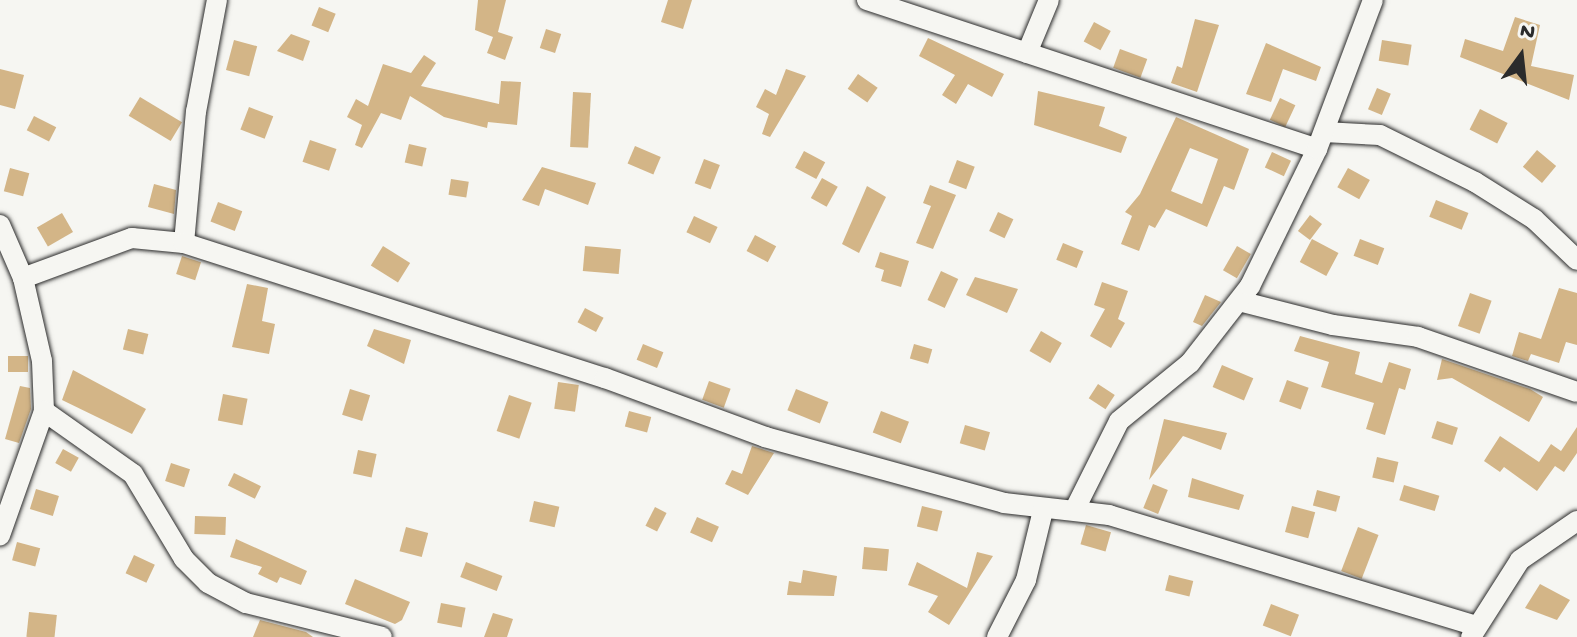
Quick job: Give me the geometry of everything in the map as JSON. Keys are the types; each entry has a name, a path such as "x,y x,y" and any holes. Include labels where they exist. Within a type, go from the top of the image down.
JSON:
{"street":[{"path":"184,243 196,112 217,0"},
{"path":"867,0 1027,53 1321,140 1371,132 1475,182 1534,219 1577,260"},
{"path":"1027,53 1049,0"},
{"path":"1076,507 1119,421 1190,363 1239,301 1321,140 1373,0"},
{"path":"0,225 23,278 42,361 44,411 0,535"},
{"path":"23,278 132,238 184,243 605,378 765,437 1043,510 1076,507 1474,631 1520,560 1577,521"},
{"path":"1239,301 1333,325 1418,337 1577,392"},
{"path":"44,411 133,474 184,559 208,583 246,603 382,637"},
{"path":"997,637 1026,580 1043,510"}],"building":[{"path":"478,0 506,0 498,32 513,37 505,60 487,53 493,37 475,30"},
{"path":"668,0 692,0 683,29 661,22"},
{"path":"319,7 336,14 328,32 312,26"},
{"path":"1515,17 1540,25 1531,66 1574,75 1569,100 1460,57 1465,39 1503,51"},
{"path":"1195,19 1219,25 1197,92 1171,83 1177,66 1182,68"},
{"path":"1094,22 1111,31 1100,50 1084,41"},
{"path":"546,29 561,34 555,53 540,48"},
{"path":"291,34 310,41 303,61 277,51"},
{"path":"928,38 1004,74 992,97 968,84 956,104 942,95 955,75 919,56"},
{"path":"234,40 257,46 249,76 226,70"},
{"path":"1382,40 1412,45 1408,65 1379,61"},
{"path":"1266,43 1321,67 1316,81 1283,69 1271,102 1246,94"},
{"path":"1120,49 1147,59 1140,78 1113,68"},
{"path":"424,55 436,63 421,86 499,104 501,81 521,82 517,125 488,122 487,128 444,117 410,96 401,120 381,113 362,148 355,145 362,125 347,117 356,99 368,106 383,64 411,73"},
{"path":"0,69 24,75 15,109 0,105"},
{"path":"786,69 806,76 770,137 762,134 769,114 756,107 765,89 776,95"},
{"path":"858,74 878,88 867,103 848,89"},
{"path":"1377,88 1391,94 1382,115 1368,109"},
{"path":"1038,91 1105,107 1099,126 1127,137 1121,153 1034,125"},
{"path":"573,92 591,93 588,148 570,147"},
{"path":"140,97 182,122 171,141 129,116"},
{"path":"1280,98 1295,105 1285,127 1270,120"},
{"path":"249,107 273,116 265,139 240,129"},
{"path":"1480,109 1508,123 1497,144 1470,129"},
{"path":"34,116 56,127 49,142 27,130"},
{"path":"1176,117 1249,149 1234,190 1224,186 1207,227 1166,209 1155,228 1149,225 1139,251 1121,244 1132,216 1125,212 1140,194","holes":["1190,148 1218,159 1202,204 1171,191"]},
{"path":"310,140 336,149 329,171 303,162"},
{"path":"409,144 427,148 422,167 405,163"},
{"path":"635,146 661,157 653,174 628,163"},
{"path":"1537,150 1556,166 1542,183 1523,167"},
{"path":"804,151 825,162 816,179 795,168"},
{"path":"1272,152 1291,161 1284,176 1265,167"},
{"path":"704,159 720,165 711,189 695,183"},
{"path":"957,160 975,167 966,189 948,182"},
{"path":"542,167 596,183 588,205 545,189 539,206 522,200"},
{"path":"10,168 29,173 23,196 4,191"},
{"path":"1348,168 1370,180 1359,199 1337,187"},
{"path":"822,178 838,187 827,207 811,198"},
{"path":"451,179 469,182 466,198 448,195"},
{"path":"154,184 176,190 174,214 148,207"},
{"path":"930,185 956,195 933,249 916,243 931,206 923,203"},
{"path":"867,186 886,197 859,253 842,244"},
{"path":"1436,200 1468,213 1462,230 1429,217"},
{"path":"218,202 242,211 235,231 210,222"},
{"path":"998,212 1013,219 1005,238 989,231"},
{"path":"62,213 73,232 48,247 37,228"},
{"path":"1310,215 1322,224 1310,240 1298,231"},
{"path":"694,216 718,227 710,243 686,232"},
{"path":"755,235 776,246 768,262 747,251"},
{"path":"1312,239 1338,253 1326,276 1300,262"},
{"path":"1360,239 1384,248 1378,265 1354,256"},
{"path":"1063,243 1083,251 1077,268 1056,260"},
{"path":"383,246 410,263 398,282 371,266"},
{"path":"585,246 621,249 619,274 583,271"},
{"path":"1237,246 1251,254 1237,278 1223,270"},
{"path":"880,252 909,261 901,287 881,281 884,270 875,267"},
{"path":"182,256 201,262 195,280 176,274"},
{"path":"941,271 958,279 945,308 927,300"},
{"path":"975,277 1018,289 1007,313 966,295"},
{"path":"1102,282 1128,291 1118,319 1125,323 1111,348 1090,336 1105,309 1094,305"},
{"path":"247,284 268,288 262,321 275,324 269,354 232,347"},
{"path":"1559,288 1577,293 1577,345 1566,342 1559,363 1531,354 1528,361 1512,356 1519,332 1541,339"},
{"path":"1470,293 1492,301 1480,334 1458,326"},
{"path":"1205,295 1221,302 1202,326 1193,322"},
{"path":"585,308 604,318 596,332 577,322"},
{"path":"128,329 148,334 143,354 123,349"},
{"path":"374,329 411,340 404,364 367,346"},
{"path":"1041,331 1062,343 1050,363 1030,351"},
{"path":"1300,336 1360,352 1355,374 1382,383 1389,362 1411,369 1405,390 1399,388 1385,435 1366,429 1374,403 1321,387 1329,362 1294,351"},
{"path":"643,344 663,352 657,368 637,360"},
{"path":"914,344 932,349 928,364 910,358"},
{"path":"8,356 28,356 28,372 8,372"},
{"path":"1442,359 1530,389 1543,397 1529,422 1452,378 1437,380"},
{"path":"1222,365 1253,378 1244,400 1213,387"},
{"path":"73,370 146,409 132,434 62,400"},
{"path":"1287,380 1309,388 1301,409 1279,402"},
{"path":"709,381 731,389 724,408 702,400"},
{"path":"558,382 579,385 575,412 554,409"},
{"path":"1098,384 1115,395 1106,409 1089,398"},
{"path":"20,386 30,388 31,409 19,443 5,439"},
{"path":"350,389 370,395 362,421 342,415"},
{"path":"796,389 828,402 820,423 787,410"},
{"path":"223,394 248,399 242,425 218,421"},
{"path":"509,395 532,403 519,439 497,431"},
{"path":"629,411 651,417 647,432 625,426"},
{"path":"881,411 909,422 901,443 873,432"},
{"path":"1164,419 1227,433 1221,450 1183,436 1149,480"},
{"path":"1437,421 1458,428 1452,445 1431,438"},
{"path":"965,425 990,432 985,450 960,443"},
{"path":"1577,427 1577,453 1564,472 1555,466 1537,491 1504,467 1500,472 1484,461 1500,436 1539,462 1551,444 1561,451"},
{"path":"752,446 774,453 748,495 725,484 732,470 742,474"},
{"path":"63,449 79,458 71,472 55,463"},
{"path":"358,450 377,454 372,477 353,473"},
{"path":"1377,457 1398,462 1394,482 1372,477"},
{"path":"171,463 190,469 184,487 165,481"},
{"path":"234,473 261,486 255,499 228,486"},
{"path":"1192,478 1244,495 1239,510 1188,497"},
{"path":"1153,484 1168,490 1158,514 1143,508"},
{"path":"1404,485 1439,496 1435,511 1399,500"},
{"path":"36,489 59,496 53,516 30,509"},
{"path":"1317,490 1340,496 1336,512 1313,505"},
{"path":"534,501 559,507 555,527 529,521"},
{"path":"922,506 942,511 937,531 917,526"},
{"path":"1292,506 1315,512 1308,538 1285,532"},
{"path":"655,507 667,513 657,532 645,526"},
{"path":"195,516 226,517 225,535 194,534"},
{"path":"697,517 719,527 712,542 690,533"},
{"path":"1086,525 1111,532 1105,551 1080,544"},
{"path":"406,527 428,533 422,557 400,551"},
{"path":"1358,527 1379,535 1362,579 1341,571"},
{"path":"236,539 307,571 301,585 280,577 277,583 258,574 262,567 230,557"},
{"path":"17,542 40,548 35,567 12,560"},
{"path":"864,547 889,549 887,571 862,569"},
{"path":"977,552 993,556 949,625 928,612 938,596 908,585 917,562 967,588"},
{"path":"134,555 155,565 146,583 126,573"},
{"path":"466,562 502,576 497,591 460,577"},
{"path":"803,570 837,576 834,596 787,595 789,581 801,583"},
{"path":"1169,575 1193,581 1189,597 1165,591"},
{"path":"355,579 410,602 402,620 395,624 345,604"},
{"path":"1540,584 1570,600 1557,620 1525,608"},
{"path":"441,603 466,608 462,627 437,623"},
{"path":"1271,604 1299,615 1291,636 1263,625"},
{"path":"29,612 57,615 55,637 26,637"},
{"path":"493,613 513,619 507,637 484,637"},
{"path":"260,620 306,632 313,637 253,637"}]}
